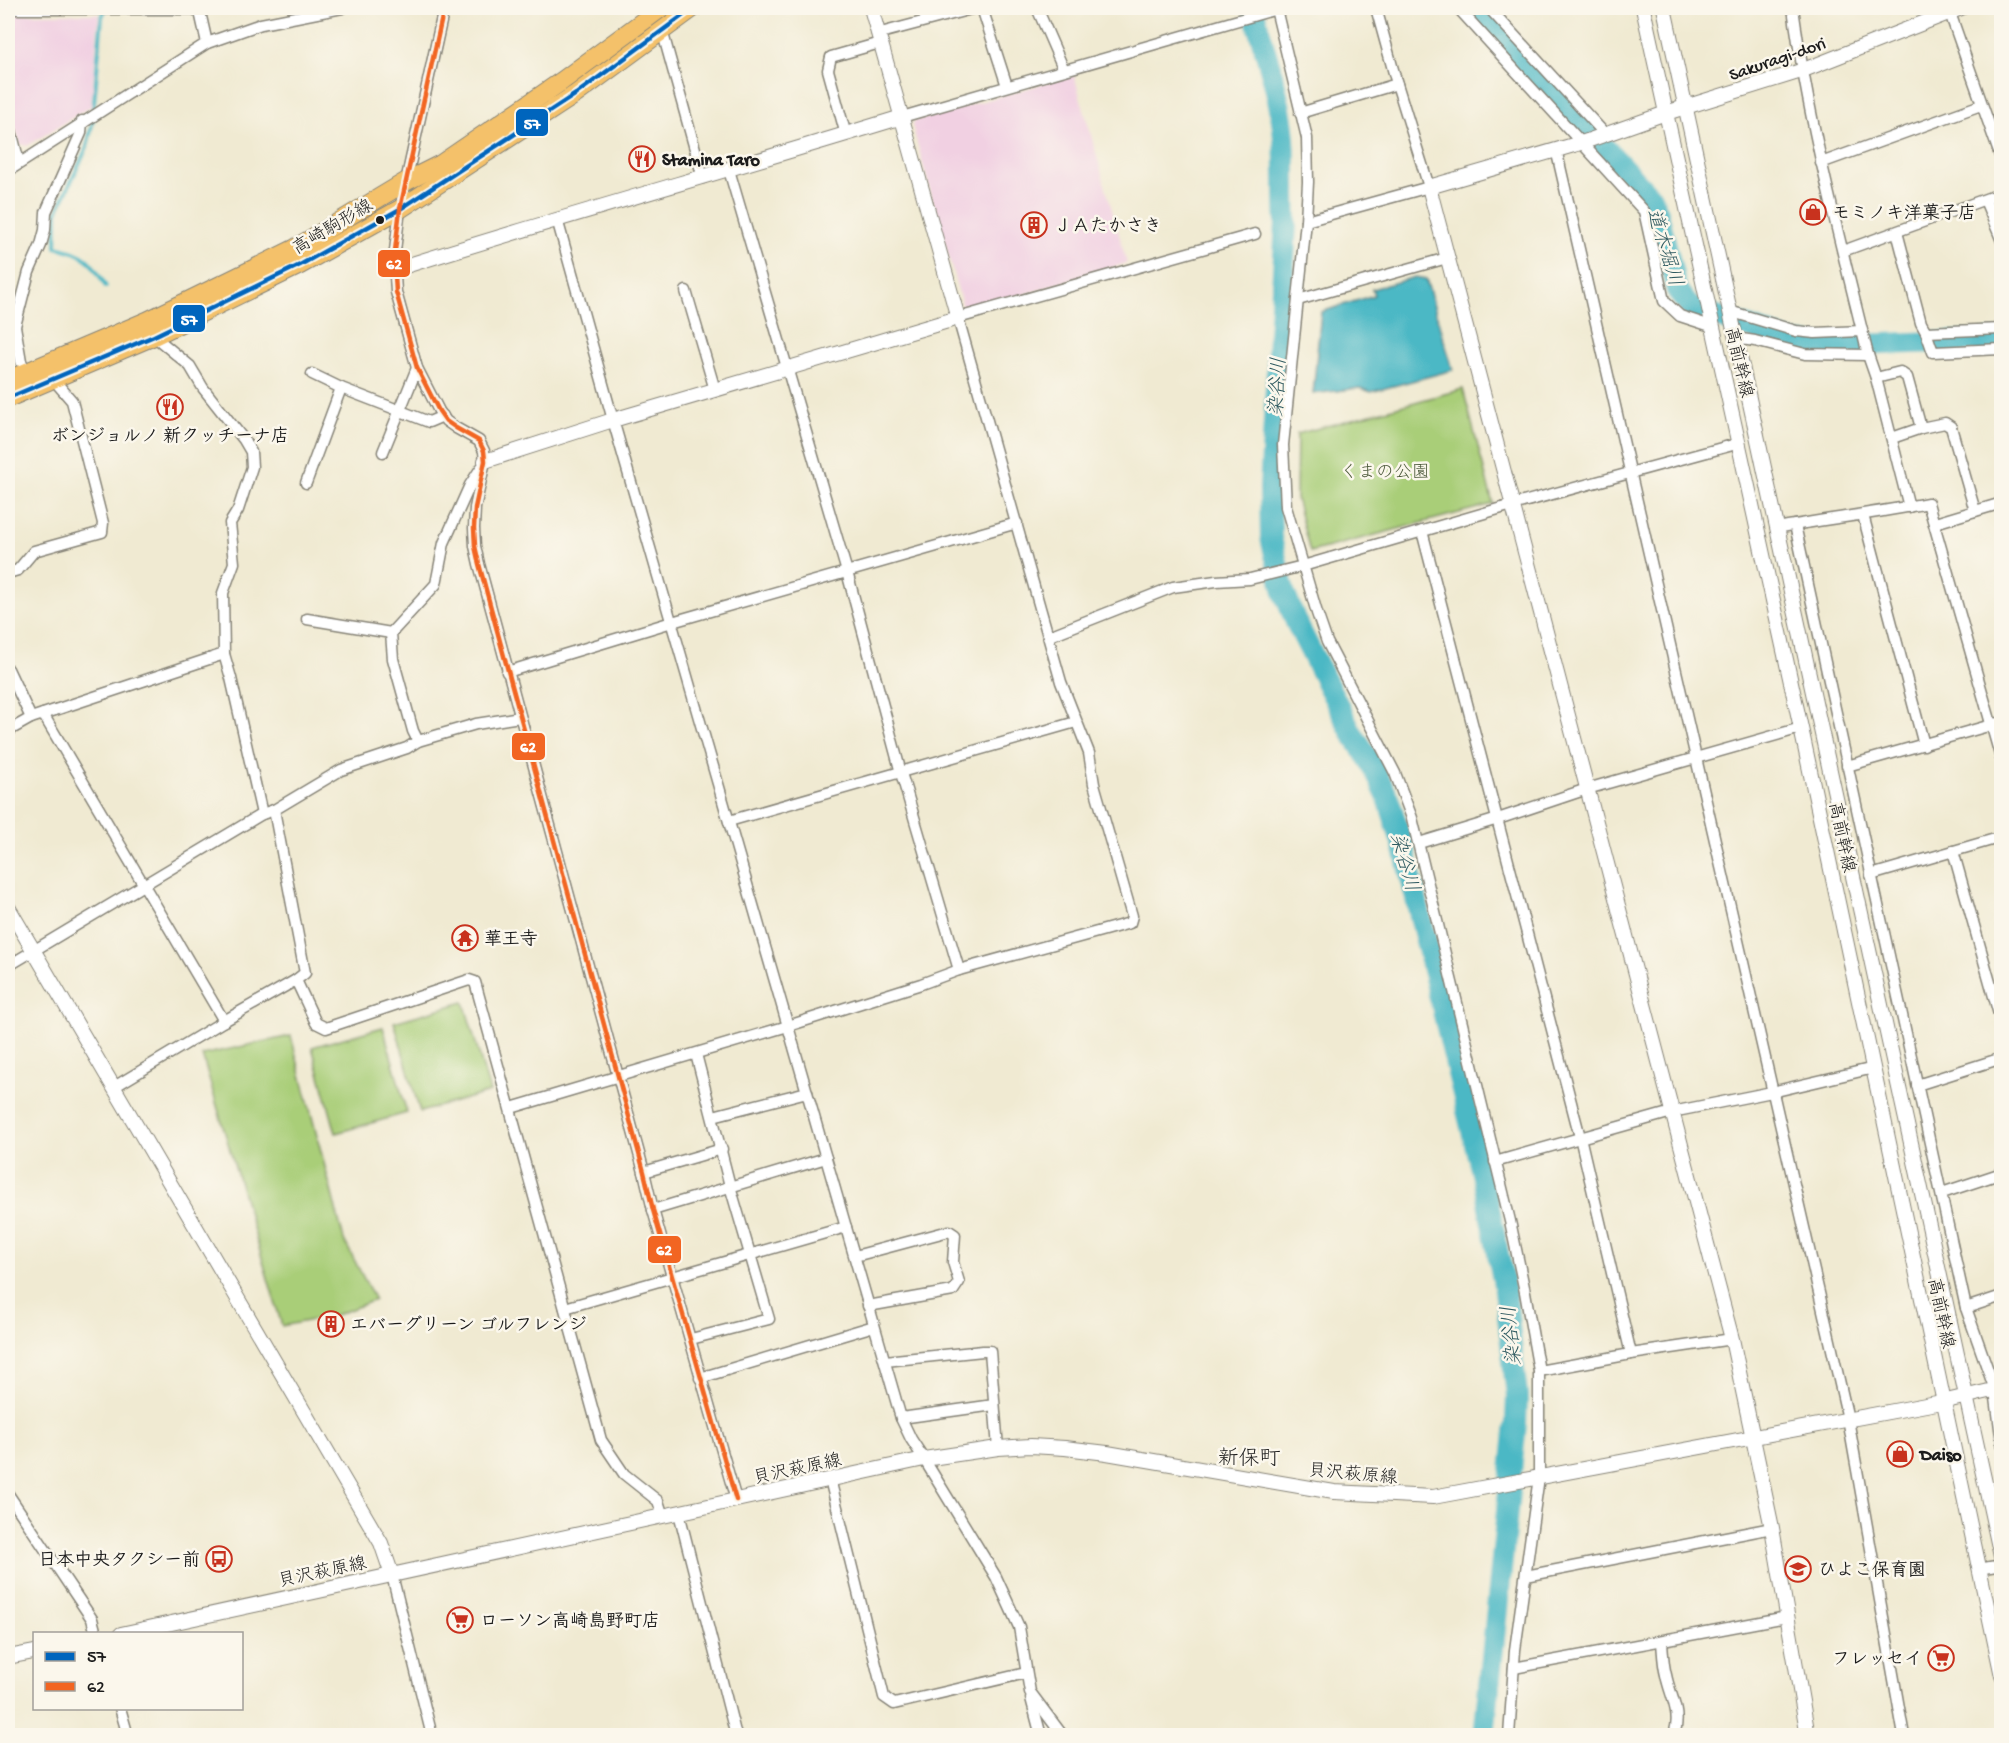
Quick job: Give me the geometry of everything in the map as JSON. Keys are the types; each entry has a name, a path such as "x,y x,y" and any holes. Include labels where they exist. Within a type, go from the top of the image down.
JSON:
{"main road":[{"name":"高崎駒形線","path":"8,380 147,321 294,249 407,181 441,164 562,81 660,8"},
{"name":"高崎駒形線","path":"8,398 154,336 300,265 400,209 576,94 693,8"}],"street":[{"path":"8,171 82,121 207,43 261,24 342,8"},
{"path":"444,8 400,209 394,259 396,292 417,368 443,416 456,428 479,441 485,460 475,508 475,546 653,1210 736,1500"},
{"path":"511,1108 788,1026 959,970 1130,923 1132,915 1094,784 1089,753 1061,682 871,8"},
{"path":"846,135 828,70 831,57 975,8"},
{"path":"982,8 1007,87"},
{"path":"1037,8 1064,70"},
{"path":"1376,8 1429,187 1732,1339 1772,1528 1808,1736"},
{"path":"1458,8 1644,211 1664,301 1680,316 1714,327"},
{"path":"1489,8 1603,135"},
{"name":"高前幹線","path":"1643,8 1740,443 2001,1676"},
{"name":"高前幹線","path":"1664,8 2001,1563"},
{"path":"1792,8 1821,163 1868,356 1876,378 1910,507"},
{"path":"8,9 193,9 200,12 207,43"},
{"path":"396,269 902,117 1276,9 1307,138 1308,182 1283,445 1286,507 1301,566 1327,642 1395,773 1419,843 1523,1282 1539,1371 1536,1478 1514,1668 1509,1736"},
{"path":"1955,10 1982,105 2001,161"},
{"name":"Sakuragi-dori","path":"1582,142 1684,107 1802,71 1955,10"},
{"path":"662,30 703,178"},
{"path":"1300,113 1397,84"},
{"path":"1821,163 1982,105"},
{"path":"8,119 19,162"},
{"path":"26,373 21,361 15,326 30,272 41,245 46,212 81,133 82,121"},
{"path":"1306,221 1582,142"},
{"path":"1556,149 1848,1419 1904,1736"},
{"path":"729,170 847,572 901,773 959,970"},
{"path":"1843,251 2001,193"},
{"path":"1985,200 2001,241"},
{"path":"557,219 901,1418 910,1439 996,1577 1019,1628 1026,1673 1041,1736"},
{"path":"1897,232 1921,323 1933,352 2001,349"},
{"path":"418,741 413,731 393,659 391,633 436,584 444,543 470,485 485,460 958,318 1255,234"},
{"path":"1298,300 1447,258"},
{"path":"686,291 715,390"},
{"path":"1729,311 1796,331 1815,333 1862,331"},
{"path":"1926,334 2001,329"},
{"path":"154,336 190,366 203,388 251,452 252,466 238,510 230,523 234,564 223,593 224,654 262,814"},
{"path":"1735,338 1805,354 1868,356"},
{"path":"383,452 417,368"},
{"path":"1876,378 1900,372 1907,377 1922,428"},
{"path":"312,374 341,388 429,422 443,416"},
{"path":"8,573 18,570 34,551 102,532 103,523 72,401 54,380"},
{"path":"306,483 341,388"},
{"path":"1892,438 1945,423 1951,427 1975,511"},
{"path":"1049,636 1173,587 1254,578 1740,443"},
{"path":"1776,528 1928,503 1997,723 2001,762"},
{"path":"1935,523 2001,503"},
{"path":"1863,515 1924,745"},
{"path":"507,672 1017,523"},
{"path":"1795,525 1966,1308 1998,1389 2001,1444"},
{"path":"1422,531 1580,1137 1631,1354"},
{"path":"307,619 391,633"},
{"path":"8,731 31,718 224,654"},
{"path":"8,669 31,718"},
{"path":"43,714 224,1021"},
{"path":"8,966 262,814 274,810 341,770 407,748 418,741 476,724 520,717"},
{"path":"729,821 1076,722"},
{"path":"1847,766 1997,723"},
{"path":"1419,843 1587,789 1801,728"},
{"path":"114,1088 305,973 274,810"},
{"path":"1871,875 2001,837"},
{"path":"1953,851 2001,1025"},
{"path":"8,908 381,1542 392,1575 432,1736"},
{"path":"296,980 316,1023 326,1028 469,980 475,982 601,1440 624,1474 658,1500 663,1516"},
{"path":"691,1340 769,1319 730,1186 696,1054"},
{"path":"1917,1085 2001,1058"},
{"path":"1495,1162 1672,1112 1874,1068"},
{"path":"713,1116 807,1092"},
{"path":"644,1172 722,1149"},
{"path":"653,1210 826,1158"},
{"path":"1942,1193 2001,1173"},
{"path":"565,1308 846,1227"},
{"path":"855,1256 949,1232 955,1235 953,1262 959,1282 953,1291 868,1306"},
{"path":"1966,1308 2001,1296"},
{"path":"700,1378 874,1326"},
{"path":"1539,1371 1732,1339"},
{"path":"885,1361 983,1350 990,1352 998,1448"},
{"name":"貝沢萩原線","path":"130,1632 924,1459 998,1448 1042,1446 1107,1453 1334,1492 1433,1497 1942,1402 1998,1389"},
{"path":"901,1418 994,1405"},
{"path":"830,1479 884,1697 894,1704 1026,1673"},
{"path":"8,1494 92,1619 95,1632"},
{"path":"679,1513 736,1736"},
{"path":"1526,1576 1772,1528"},
{"path":"1978,1569 2001,1563"},
{"path":"1514,1668 1787,1617"},
{"path":"1662,1642 1663,1664 1677,1711 1678,1724 1673,1736"},
{"path":"8,1657 33,1652"},
{"path":"1030,1692 1063,1736"},
{"path":"121,1710 128,1736"}],"shaded area":[{"path":"8,14 99,14 91,106 27,146 20,144 8,99"},
{"path":"1074,75 1127,263 969,311 963,308 912,125 915,121"}],"green space":[{"name":"くまの公園","path":"1463,389 1493,504 1310,552 1296,498 1297,434"},
{"path":"464,1002 490,1092 420,1112 394,1022"},
{"path":"383,1027 407,1113 336,1133 312,1047"},
{"name":"エバーグリーン ゴルフレンジ","path":"291,1036 344,1240 375,1300 333,1316 282,1326 202,1055"}],"water":[{"path":"1415,277 1426,279 1453,370 1371,392 1360,388 1313,394 1321,312 1374,295 1372,289"}],"waterway":[{"name":"染谷川","path":"1253,8 1276,89 1285,150 1286,223 1270,488 1271,538 1284,592 1296,622 1353,735 1372,764 1388,798 1404,849 1484,1181 1505,1290 1517,1396 1516,1423 1484,1736"},
{"name":"道木堀川","path":"1473,8 1651,197 1658,213 1677,291 1690,307 1793,342 1822,346 2002,340"},
{"path":"93,113 102,17 105,10"},
{"path":"93,120 87,147 57,212 56,247 74,252 87,259 106,287"}],"transit line":[{"name":"62","path":"444,8 400,209 394,259 396,292 417,368 439,411 446,421 479,441 484,451 485,461 475,508 474,528 479,564 653,1210 736,1500"},
{"name":"57","path":"8,398 154,336 300,265 400,209 576,94 693,8"}],"place":[{"name":"Stamina Taro","path":"642,159"},
{"name":"モミノキ洋菓子店","path":"1813,212"},
{"name":"ＪＡたかさき","path":"1034,225"},
{"name":"ボンジョルノ 新クッチーナ店","path":"170,407"},
{"name":"華王寺","path":"465,938"},
{"name":"エバーグリーン ゴルフレンジ","path":"331,1324"},
{"name":"Daiso","path":"1900,1454"},
{"name":"日本中央タクシー前","path":"219,1559"},
{"name":"ひよこ保育園","path":"1798,1569"},
{"name":"ローソン高崎島野町店","path":"460,1620"},
{"name":"フレッセイ","path":"1941,1658"}],"district":[{"name":"新保町","path":"1249,1457"}]}
